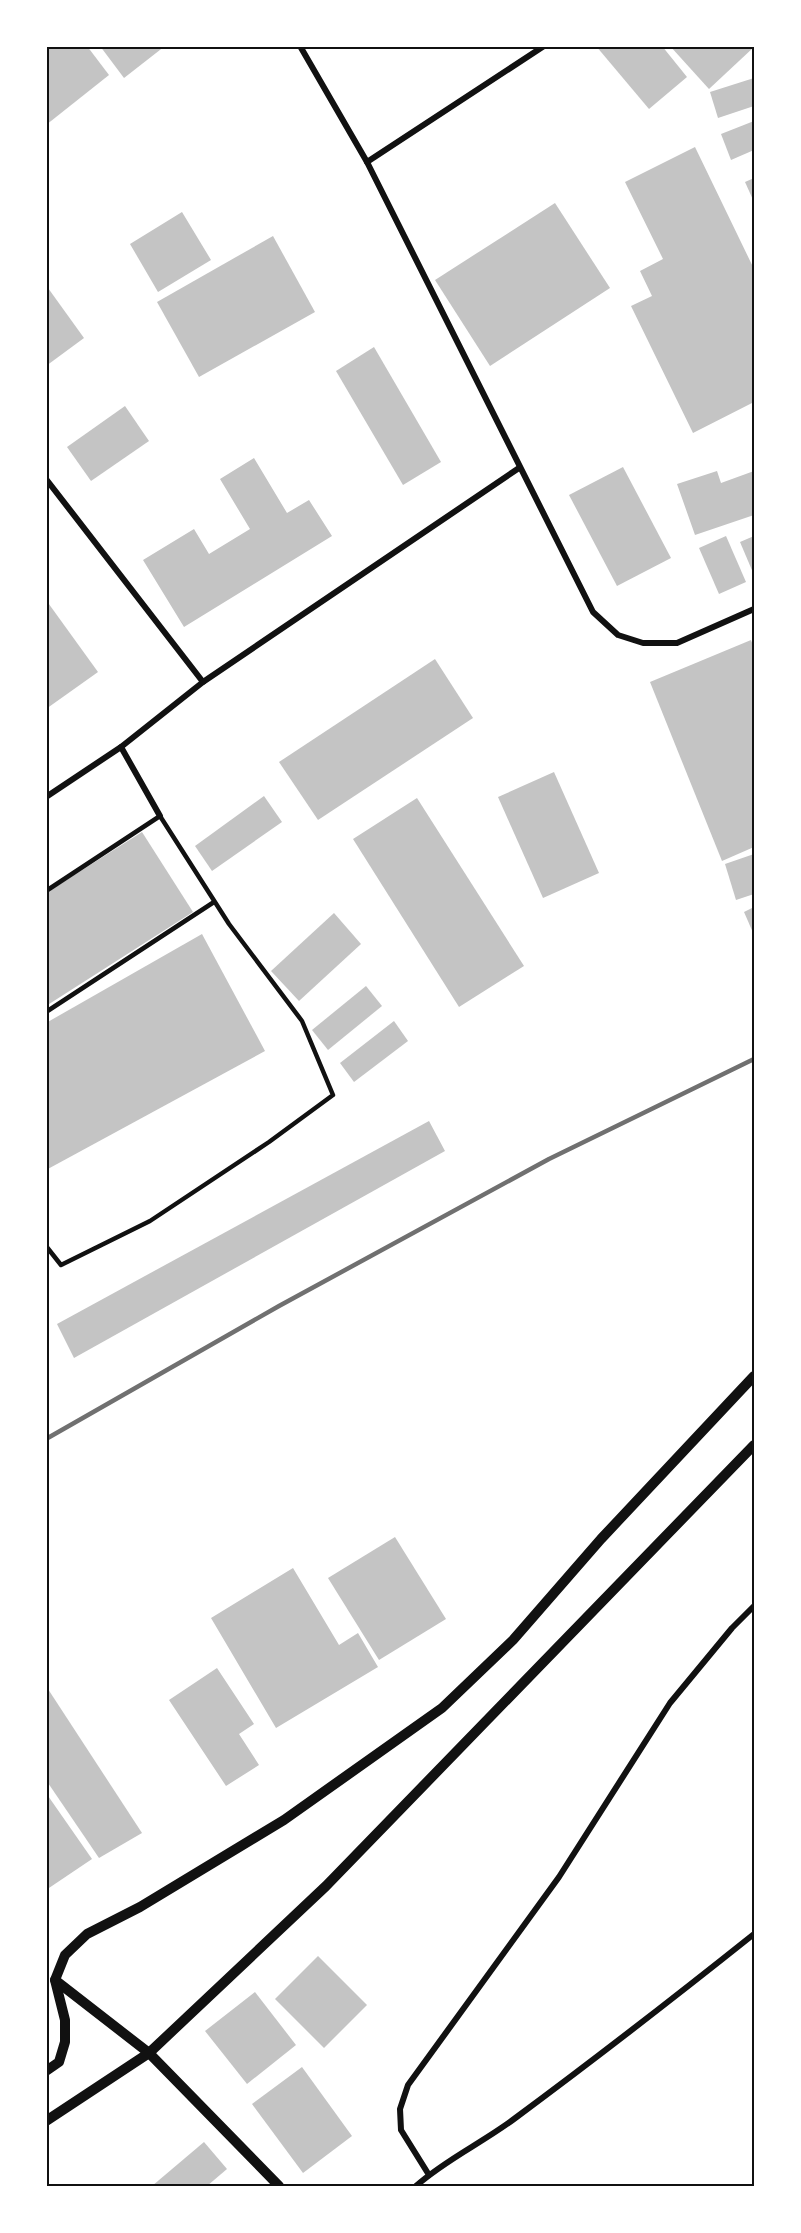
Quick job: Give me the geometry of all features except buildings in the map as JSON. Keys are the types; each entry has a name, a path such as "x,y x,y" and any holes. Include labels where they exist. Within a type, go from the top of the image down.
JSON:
{"street":[{"path":"300,46 367,162 519,468 594,612 618,635 643,643 677,643 754,609"},
{"path":"367,162 544,46"},
{"path":"46,797 121,747 203,682 519,468"},
{"path":"46,479 203,682"},
{"path":"121,747 160,816"},
{"path":"46,2072 59,2062 65,2042 65,2020 55,1980 65,1956 87,1934 140,1907 284,1820 442,1707 513,1640 601,1539 754,1377"},
{"path":"46,2121 149,2053 326,1886 754,1445"},
{"path":"429,2175 401,2130 400,2109 408,2085 559,1877 670,1703 732,1628 754,1606"},
{"path":"416,2187 429,2175 494,2134 608,2050 754,1934"},
{"path":"55,1980 149,2053 279,2187"}],"lane":[{"path":"46,891 160,816 214,902 302,1021 333,1095 269,1142 150,1221 61,1265 46,1246"},
{"path":"46,1012 214,902"}],"railway":[{"path":"46,1439 279,1306 549,1159 754,1059"}]}
